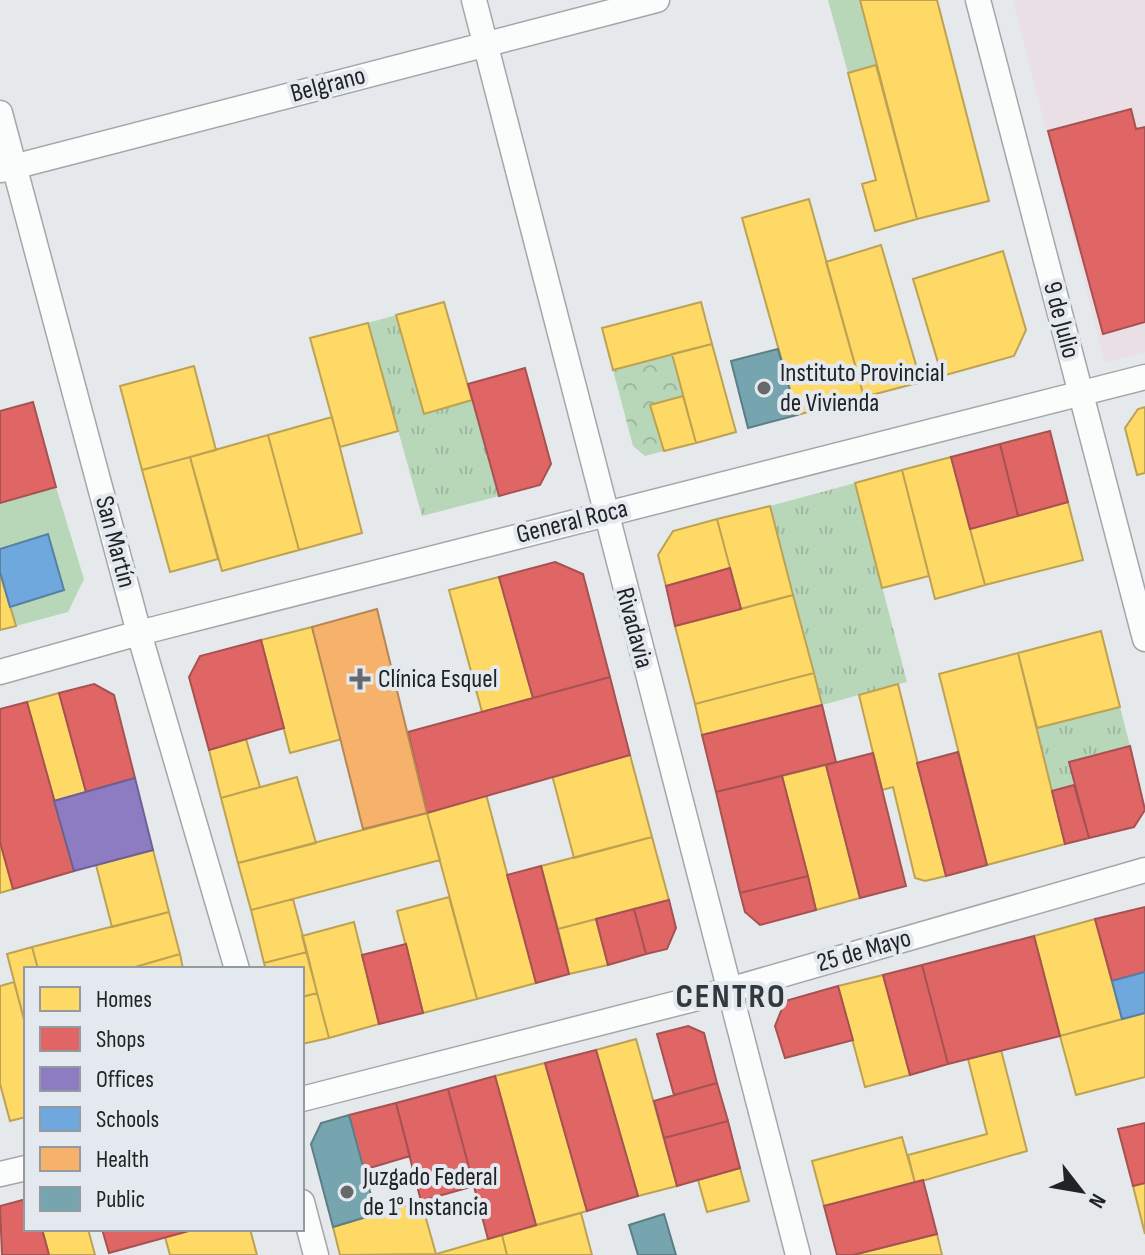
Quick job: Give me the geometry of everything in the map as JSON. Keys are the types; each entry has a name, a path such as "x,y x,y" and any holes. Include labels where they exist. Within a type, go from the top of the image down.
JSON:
{"street":[{"name":"Rivadavia","path":"474,0 798,1255"},
{"name":"Belgrano","path":"7,169 657,0"},
{"name":"9 de Julio","path":"978,0 1145,639"},
{"name":"San Martín","path":"0,113 7,169 236,967"},
{"name":"General Roca","path":"0,672 604,513 1145,377"},
{"name":"25 de Mayo","path":"304,1098 729,990 1145,870"},
{"path":"0,1174 24,1168"},
{"path":"304,1210 316,1255"}],"shaded area":[{"path":"1013,0 1145,0 1145,352 1105,363"}],"green space":[{"path":"828,0 860,0 876,65 848,73"},
{"path":"396,315 424,413 472,400 499,496 422,516 368,323"},
{"path":"672,354 683,396 652,406 664,451 645,456 633,446 613,370"},
{"path":"855,483 907,682 822,705 770,506"},
{"path":"56,487 84,579 68,612 16,626 10,607 64,590 48,535 0,549 0,503"},
{"path":"1120,707 1130,746 1069,762 1074,785 1052,791 1037,728"}],"building: Homes":[{"path":"860,0 937,0 989,201 917,219"},
{"path":"876,65 917,219 875,231 862,184 876,180 848,73"},
{"path":"809,199 864,397 797,415 742,218"},
{"path":"881,245 921,382 864,397 826,262"},
{"path":"1003,251 1026,330 1014,356 942,376 913,279"},
{"path":"444,302 472,400 424,414 396,315"},
{"path":"701,302 712,344 613,370 602,328"},
{"path":"368,323 398,431 340,447 310,338"},
{"path":"712,344 736,432 696,443 672,354"},
{"path":"194,366 216,450 142,470 120,386"},
{"path":"683,396 696,443 664,451 650,405"},
{"path":"1145,407 1145,473 1137,475 1125,428 1138,409"},
{"path":"332,417 362,533 299,550 268,435"},
{"path":"268,435 299,550 222,571 190,457"},
{"path":"190,457 218,559 170,572 142,470"},
{"path":"951,457 985,585 935,599 902,470"},
{"path":"902,470 929,576 882,588 855,483"},
{"path":"1068,502 1083,560 985,585 970,529"},
{"path":"770,506 793,595 741,609 717,519"},
{"path":"717,519 730,568 666,586 658,555 673,531"},
{"path":"0,572 16,626 0,630"},
{"path":"499,577 533,698 482,712 449,590"},
{"path":"793,595 814,673 695,704 675,626"},
{"path":"312,627 342,739 290,753 261,640"},
{"path":"1101,631 1120,707 1037,728 1018,653"},
{"path":"1018,653 1065,844 987,865 939,674"},
{"path":"814,673 822,705 702,735 695,704"},
{"path":"898,684 946,876 925,881 915,878 893,787 882,790 859,695"},
{"path":"59,693 86,792 54,801 27,702"},
{"path":"246,739 260,787 221,798 209,750"},
{"path":"630,755 652,837 574,858 552,775"},
{"path":"826,765 860,898 816,910 782,776"},
{"path":"297,777 316,843 238,863 221,798"},
{"path":"486,794 536,983 477,999 427,813"},
{"path":"427,813 440,860 251,910 238,863"},
{"path":"652,837 669,900 558,929 541,866"},
{"path":"0,842 13,889 0,893"},
{"path":"153,850 169,912 112,927 96,865"},
{"path":"449,897 477,999 423,1013 397,911"},
{"path":"293,899 307,952 264,963 251,910"},
{"path":"169,912 180,954 135,967 37,967 32,947"},
{"path":"596,919 608,965 569,974 558,929"},
{"path":"1095,919 1122,1019 1060,1036 1034,936"},
{"path":"354,922 379,1024 329,1038 302,936"},
{"path":"32,947 37,967 24,967 24,1019 7,954"},
{"path":"307,952 317,993 304,996 304,967 265,967 264,963"},
{"path":"180,954 183,967 135,967"},
{"path":"883,975 910,1075 865,1087 838,986"},
{"path":"14,982 24,1020 24,1118 10,1121 0,1084 0,986"},
{"path":"317,993 329,1038 304,1044 304,996"},
{"path":"1145,1013 1145,1077 1076,1095 1060,1036"},
{"path":"636,1039 677,1186 638,1196 596,1050"},
{"path":"1001,1050 1027,1151 915,1183 908,1155 987,1134 968,1059"},
{"path":"545,1063 587,1211 536,1225 495,1076"},
{"path":"902,1137 915,1183 824,1206 812,1161"},
{"path":"740,1168 749,1201 707,1212 698,1180"},
{"path":"1145,1183 1145,1234 1133,1186"},
{"path":"421,1201 436,1254 340,1255 333,1227"},
{"path":"581,1213 592,1255 507,1255 502,1235"},
{"path":"43,1231 89,1231 95,1255 49,1255"},
{"path":"188,1231 251,1231 257,1255 170,1255 165,1237"},
{"path":"937,1234 942,1255 853,1255"},
{"path":"502,1235 507,1255 433,1255 488,1239"}],"building: Shops":[{"path":"1131,109 1136,129 1145,127 1145,322 1103,334 1048,131"},
{"path":"525,368 551,464 540,485 499,496 468,384"},
{"path":"33,402 56,487 0,503 0,411"},
{"path":"1050,431 1068,502 1018,516 1000,444"},
{"path":"1000,444 1018,516 970,529 951,457"},
{"path":"555,562 583,574 610,677 533,698 499,577"},
{"path":"730,568 741,609 675,626 666,586"},
{"path":"261,640 284,728 209,750 189,677 200,656"},
{"path":"610,677 630,755 427,813 408,732"},
{"path":"94,684 114,695 135,778 86,792 59,693"},
{"path":"27,702 74,871 13,889 0,842 0,709"},
{"path":"822,705 836,762 716,792 702,735"},
{"path":"1130,746 1145,810 1134,827 1089,838 1069,762"},
{"path":"958,752 987,865 946,876 917,763"},
{"path":"873,753 906,886 860,898 826,765"},
{"path":"782,776 808,876 740,893 716,792"},
{"path":"1074,785 1089,838 1065,844 1052,791"},
{"path":"541,866 569,974 536,983 507,875"},
{"path":"808,876 816,910 760,925 745,912 740,893"},
{"path":"669,900 676,928 667,949 646,954 634,909"},
{"path":"1145,907 1145,972 1112,981 1095,919"},
{"path":"634,909 646,954 608,965 596,919"},
{"path":"1034,936 1060,1036 948,1064 922,965"},
{"path":"406,944 423,1013 379,1024 362,955"},
{"path":"922,965 948,1064 910,1075 883,975"},
{"path":"838,986 853,1040 785,1058 775,1026 785,1001"},
{"path":"688,1026 704,1033 717,1083 674,1095 657,1034"},
{"path":"596,1050 638,1196 587,1211 545,1063"},
{"path":"495,1076 536,1225 488,1239 448,1089"},
{"path":"717,1083 728,1121 664,1138 654,1101"},
{"path":"448,1089 474,1186 421,1201 396,1103"},
{"path":"396,1103 410,1156 363,1170 349,1115"},
{"path":"728,1121 740,1168 677,1186 664,1138"},
{"path":"1145,1123 1145,1183 1133,1186 1118,1129"},
{"path":"923,1180 937,1234 853,1255 837,1255 824,1206"},
{"path":"24,1200 24,1231 43,1231 49,1255 2,1255 0,1206"},
{"path":"103,1231 189,1231 109,1253"}],"building: Offices":[{"path":"135,778 153,850 74,871 54,801"}],"building: Schools":[{"path":"48,534 64,590 10,607 0,572 0,549"},
{"path":"1145,972 1145,1013 1122,1019 1112,981"}],"building: Health":[{"name":"Clínica Esquel","path":"377,609 427,813 363,829 312,627"}],"building: Public":[{"name":"Instituto Provincial de Vivienda","path":"778,349 797,415 748,428 731,361"},
{"name":"Juzgado Federal de 1° Instancia","path":"349,1115 376,1214 333,1227 311,1144 321,1123"},
{"path":"664,1214 676,1255 638,1255 629,1225"}],"place":[{"name":"Instituto Provincial de Vivienda","path":"764,388"},
{"name":"Clínica Esquel","path":"360,679"},
{"name":"Juzgado Federal de 1° Instancia","path":"347,1192"}],"district":[{"name":"CENTRO","path":"731,996"}]}
